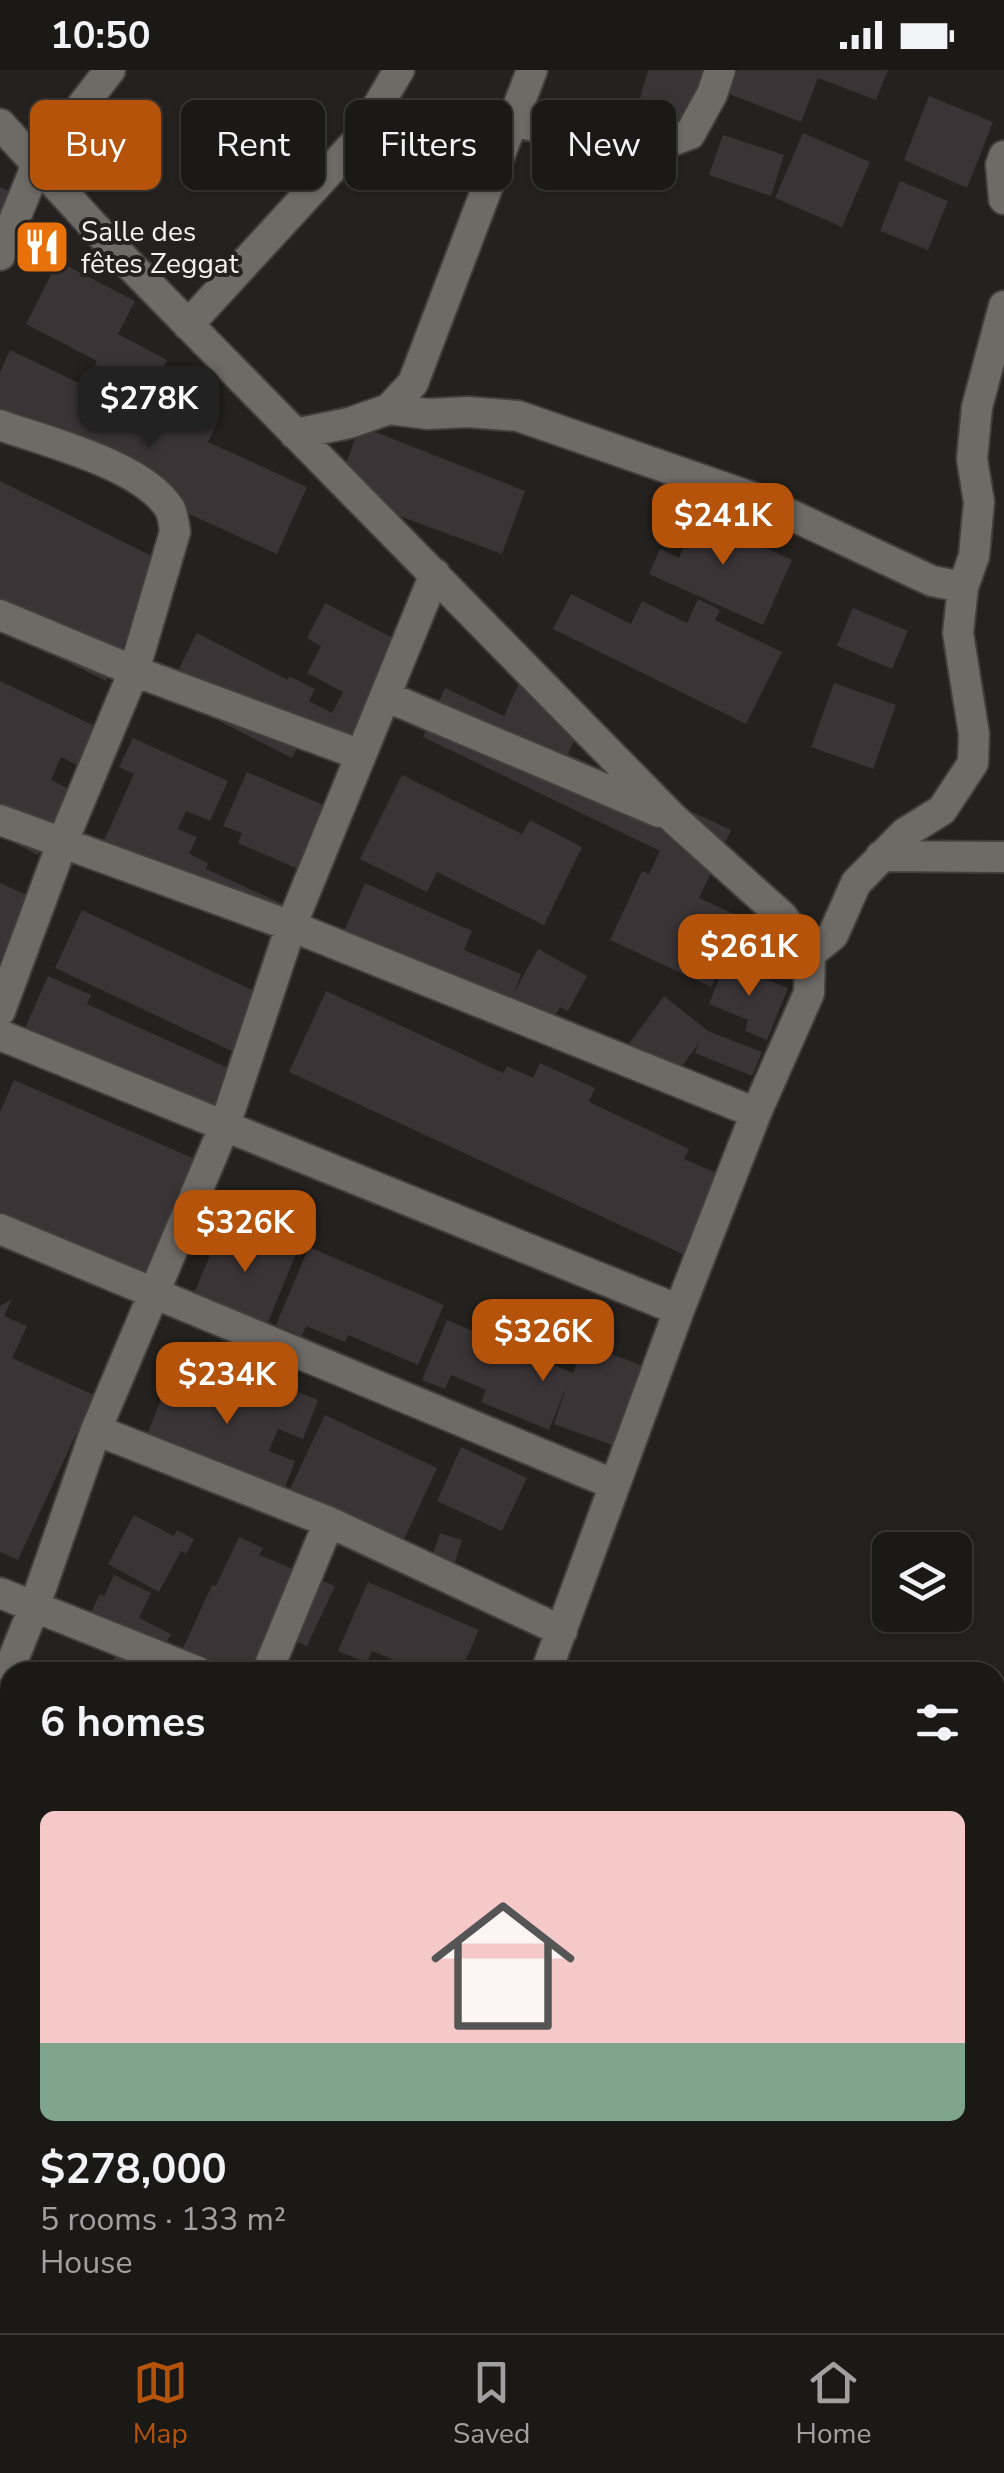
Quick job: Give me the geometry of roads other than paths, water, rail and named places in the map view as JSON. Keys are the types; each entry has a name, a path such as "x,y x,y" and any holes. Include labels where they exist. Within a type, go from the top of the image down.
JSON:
{"street":[{"path":"87,100 110,70"},
{"path":"188,324 358,140 399,70"},
{"path":"294,434 348,424 389,409 414,383 532,70"},
{"path":"513,121 577,137 655,146 690,134 720,70"},
{"path":"0,124 30,154"},
{"path":"1004,156 1004,199"},
{"path":"0,254 30,181"},
{"path":"64,190 294,434 674,819 782,916 810,954 809,993 756,1113 679,1310 550,1662"},
{"path":"810,954 833,935 856,882 905,833 942,810 973,764 974,734 958,633 963,587 974,556 979,502 972,459 977,407 1004,306"},
{"path":"389,409 518,416 756,498 932,582 963,587"},
{"path":"0,425 120,470 148,488 171,510 175,532 134,671 63,841 0,1011"},
{"path":"12,1662 96,1430 226,1125 291,926 434,574"},
{"path":"0,615 134,671 361,755"},
{"path":"385,696 674,819"},
{"path":"0,820 291,926 756,1113"},
{"path":"881,856 1004,858"},
{"path":"0,1035 679,1310"},
{"path":"0,1230 613,1484"},
{"path":"96,1430 330,1522 562,1631"},
{"path":"271,1662 330,1522"},
{"path":"0,1593 174,1662"}],"place":[{"name":"Salle des fêtes Zeggat","path":"42,247"}]}
